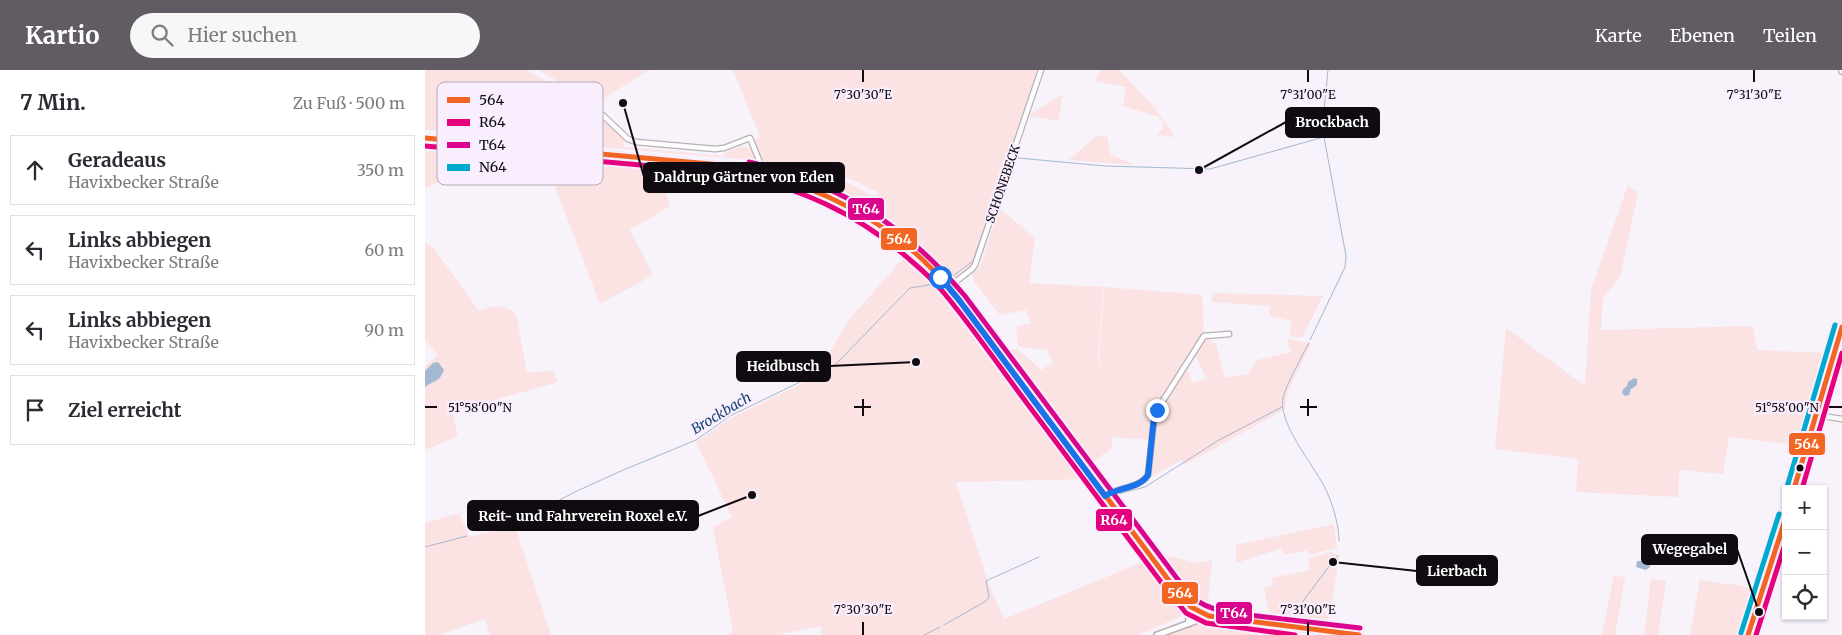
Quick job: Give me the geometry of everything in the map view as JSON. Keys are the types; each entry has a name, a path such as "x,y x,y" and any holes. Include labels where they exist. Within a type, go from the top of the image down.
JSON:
{"main road":[{"path":"603,154 732,166 760,171 818,190 869,217 911,249 949,287 1169,582 1191,607 1209,616 1231,620 1359,635"},
{"path":"1795,485 1842,327"},
{"path":"1749,635 1782,529"}],"street":[{"name":"SCHONEBECK","path":"949,287 975,265 1041,70"},
{"path":"603,115 628,139 636,142 715,149 724,148 750,138 761,165 760,171"},
{"path":"1105,496 1114,490 1144,481 1148,475 1154,418 1157,410 1204,336 1229,334"},
{"path":"1816,416 1842,419"},
{"path":"1188,624 1191,607"},
{"path":"1157,635 1209,616"}],"shaded area":[{"path":"425,70 527,70 548,82 437,82 437,131 425,130"},
{"path":"539,70 649,70 603,99 603,82 559,82"},
{"path":"733,70 1039,70 975,262 971,268 953,281 914,243 869,210 878,192 853,180 827,172 805,173 785,166 762,162 753,140 760,137"},
{"path":"1101,70 1119,70 1154,107 1175,137 1157,135 1163,128 1163,122 1159,117 1123,106 1126,87 1095,81"},
{"path":"1063,94 1058,121 1037,117 1030,119 1031,114"},
{"path":"603,118 625,138 624,147 724,156 725,153 742,146 751,148 756,158 753,160 603,147"},
{"path":"1096,136 1107,137 1111,155 1135,165 1069,160"},
{"path":"425,141 437,142 437,183 425,188"},
{"path":"603,156 657,161 670,206 630,230 653,275 600,304 554,185 603,185"},
{"path":"808,175 825,176 843,181 874,198 868,209 806,177"},
{"path":"1628,185 1638,193 1620,277 1603,298 1601,330 1753,326 1757,350 1824,353 1796,445 1729,437 1723,474 1679,470 1678,497 1576,492 1578,459 1495,449 1506,328 1585,386 1591,290"},
{"path":"999,208 1035,238 1029,283 1103,287 1098,360 1100,372 1099,360 1104,287 1202,295 1204,336 1154,409 1151,418 1149,440 1112,437 1112,448 1091,463 1008,353 1017,348 1041,370 1053,363 1047,350 1018,347 1016,327 1030,323 1026,310 1000,315 974,282 972,274 980,267"},
{"path":"425,243 432,246 479,311 498,306 507,308 516,314 527,372 553,371 558,382 452,412 458,436 425,450 425,366 438,355 425,340"},
{"path":"910,251 948,288 1087,479 956,482 989,585 1004,619 1145,561 1182,610 1180,617 1138,635 822,635 821,626 776,635 727,635 733,631 713,527 732,517 696,442 729,419 832,369 828,355 851,317"},
{"path":"1213,293 1323,296 1302,338 1290,336 1291,321 1270,316 1270,306 1212,302"},
{"path":"1206,337 1216,344 1225,378 1248,374 1257,360 1291,352 1287,339 1311,343 1288,391 1285,409 1185,465 1182,460 1147,479 1150,476 1159,411 1187,369 1193,383 1206,378 1195,355"},
{"path":"459,513 469,537 515,526 551,635 490,635 485,619 438,635 425,635 425,523"},
{"path":"1334,524 1337,548 1308,555 1307,550 1285,555 1282,548 1236,563 1236,545"},
{"path":"1330,552 1340,555 1328,621 1270,616 1264,587 1273,586 1271,578 1310,570 1308,559"},
{"path":"1160,554 1198,563 1212,560 1208,600 1204,605 1190,594"},
{"path":"1614,576 1625,577 1615,635 1602,635"},
{"path":"1651,579 1666,581 1658,635 1644,635"},
{"path":"1700,579 1757,590 1744,635 1690,635"},
{"path":"1195,624 1297,632 1301,635 1164,635"}],"water":[{"path":"438,362 444,370 442,374 438,379 425,387 425,371 433,363"},
{"path":"1634,378 1637,379 1637,385 1631,389 1629,395 1625,396 1622,393 1623,389"},
{"path":"1637,561 1650,561 1650,567 1646,570 1636,567"}],"waterway":[{"path":"1310,340 1345,267 1346,256 1324,137 1323,120 1328,70"},
{"name":"Brockbach","path":"1018,158 1105,166 1210,169 1324,137"},
{"name":"Brockbach","path":"953,276 973,261 1009,157"},
{"name":"Brockbach","path":"519,523 577,491 696,440 730,416 835,365 910,288 941,283"},
{"path":"1309,343 1287,386 1283,398 1283,408 1297,443 1330,499 1335,513 1339,541"},
{"path":"1114,495 1145,487 1219,440 1282,407"},
{"name":"Brockbach","path":"425,547 467,536"},
{"path":"1291,617 1337,556"},
{"path":"944,625 986,601 989,597 986,581 1039,557"},
{"path":"924,635 940,627"}],"transit line":[{"name":"564","path":"425,138 437,139"},
{"name":"R64","path":"425,146 437,147"},
{"name":"564","path":"603,154 732,166 794,183 851,208 878,224 927,264 960,301 1170,582 1191,607 1209,616 1359,635"},
{"name":"R64","path":"603,162 731,173 756,179 803,194 826,204 889,242 923,271 944,293 1186,613 1206,623 1295,635"},
{"name":"T64","path":"749,162 813,182 868,210 894,228 942,270 965,296 1176,577 1199,602 1205,606 1232,613 1360,628"},
{"name":"N64","path":"1788,485 1835,325"},
{"name":"564","path":"1795,485 1842,327"},
{"name":"R64","path":"1803,485 1842,353"},
{"name":"N64","path":"1741,633 1779,514"},
{"name":"564","path":"1748,635 1782,529"},
{"name":"R64","path":"1756,635 1782,554"}],"place":[{"name":"Daldrup Gärtner von Eden","path":"623,103"},
{"name":"Brockbach","path":"1199,170"},
{"name":"Heidbusch","path":"916,362"},
{"name":"Reit- und Fahrverein Roxel e.V.","path":"752,495"},
{"name":"Lierbach","path":"1333,562"},
{"name":"Wegegabel","path":"1759,612"}],"route":[{"path":"940,277 1105,496 1114,490 1136,485 1144,481 1148,475 1154,418 1157,410"}]}
